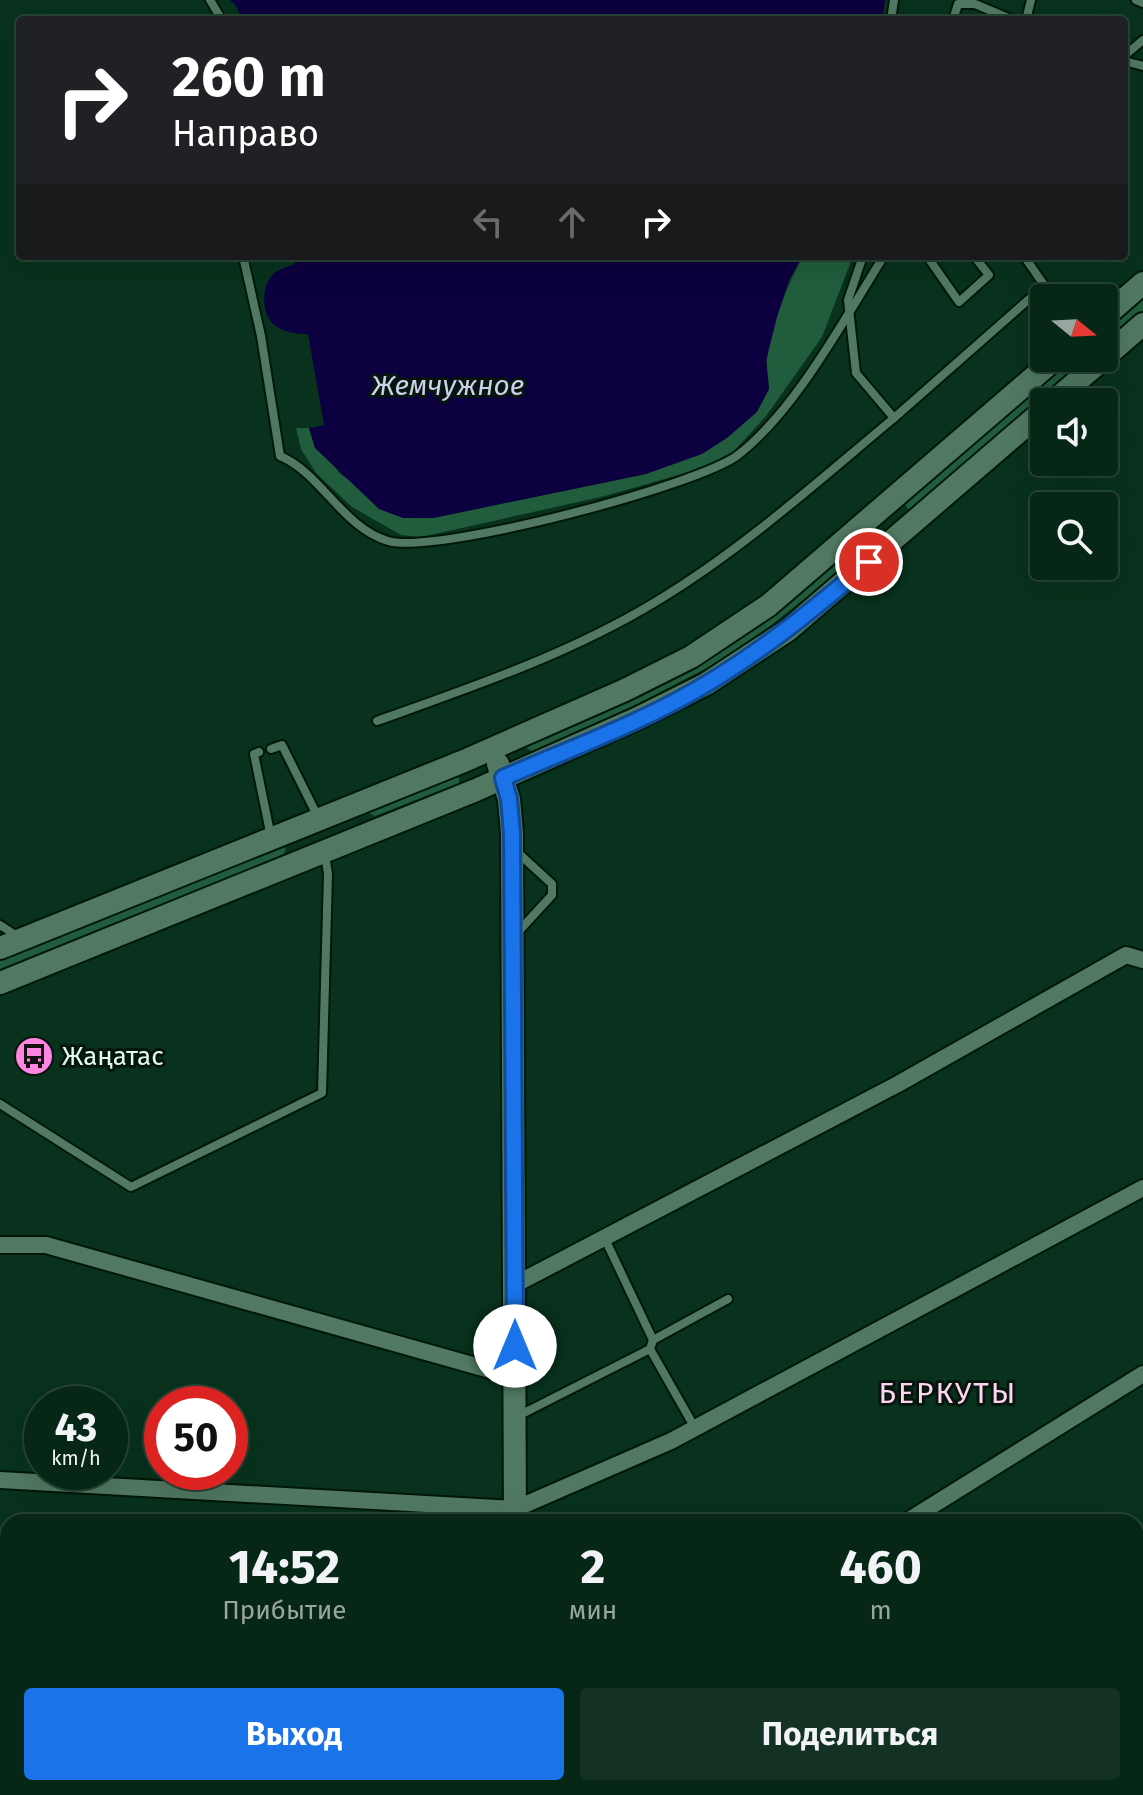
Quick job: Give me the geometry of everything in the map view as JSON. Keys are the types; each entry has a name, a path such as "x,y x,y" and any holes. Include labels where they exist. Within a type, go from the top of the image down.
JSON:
{"main road":[{"path":"1118,305 1143,283"},
{"path":"1118,346 1143,324"},
{"path":"0,948 492,748 625,690 691,657 769,605 1040,372"},
{"path":"1069,388 1088,372"},
{"path":"0,983 503,778 706,684 809,612 1030,422"},
{"path":"492,748 509,799 512,847 517,1514"},
{"path":"316,821 325,851"}],"street":[{"path":"514,1285 898,1084 1126,955 1143,960"},
{"path":"525,1514 695,1428 1143,1188"},
{"path":"0,1245 46,1245 515,1377"},
{"path":"919,1514 1143,1374"},
{"path":"0,1480 463,1514"}],"lane":[{"path":"1136,0 1143,3"},
{"path":"959,2 975,4 1004,16"},
{"path":"1128,54 1143,40"},
{"path":"244,260 261,336 280,456 303,472 348,517 379,538 404,545 516,527 635,495 736,457 770,425 796,393 881,260"},
{"path":"862,260 848,300 856,373 894,418"},
{"path":"930,260 959,302 989,275 977,260"},
{"path":"1027,260 1043,284"},
{"path":"377,721 559,652 656,602 733,552 894,418 1030,298"},
{"path":"271,749 282,745 316,821"},
{"path":"259,752 254,754 271,838"},
{"path":"512,847 552,884 552,895 512,939"},
{"path":"0,1104 131,1187 322,1093 328,874 325,851"},
{"path":"0,925 22,939"},
{"path":"605,1239 651,1344 695,1428"},
{"path":"515,1418 728,1299"}],"green space":[{"path":"801,260 851,260 822,337 766,416 733,452 696,470 605,496 421,537 401,535 352,507 316,473 301,449 296,428 309,428 315,448 331,460 339,473 403,518 433,518 646,474 769,389 768,351 785,293"},
{"path":"1143,296 1143,313 1118,335 1118,318"},
{"path":"1055,372 1075,372 1056,388 1036,388"},
{"path":"1030,393 1030,410 914,509 908,509 904,502"},
{"path":"866,533 876,537 873,545 737,652 638,704 535,752 527,749 526,744 630,694"},
{"path":"459,774 459,783 375,816 369,813 370,810"},
{"path":"278,845 286,849 281,859 0,974 0,961"}],"water":[{"path":"230,0 885,0 883,16 240,16"},
{"name":"Жемчужное","path":"294,260 801,260 789,280 766,361 769,389 757,412 727,438 702,454 646,474 433,518 403,518 379,509 315,448 309,428 324,425 308,334 280,329 268,317 264,303 272,275 295,264"}],"place":[{"name":"Жаңатас","path":"34,1056"}],"district":[{"name":"БЕРКУТЫ","path":"948,1393"}],"route":[{"path":"515,1346 512,833 509,799 503,778 706,684 788,630 869,562"}]}
